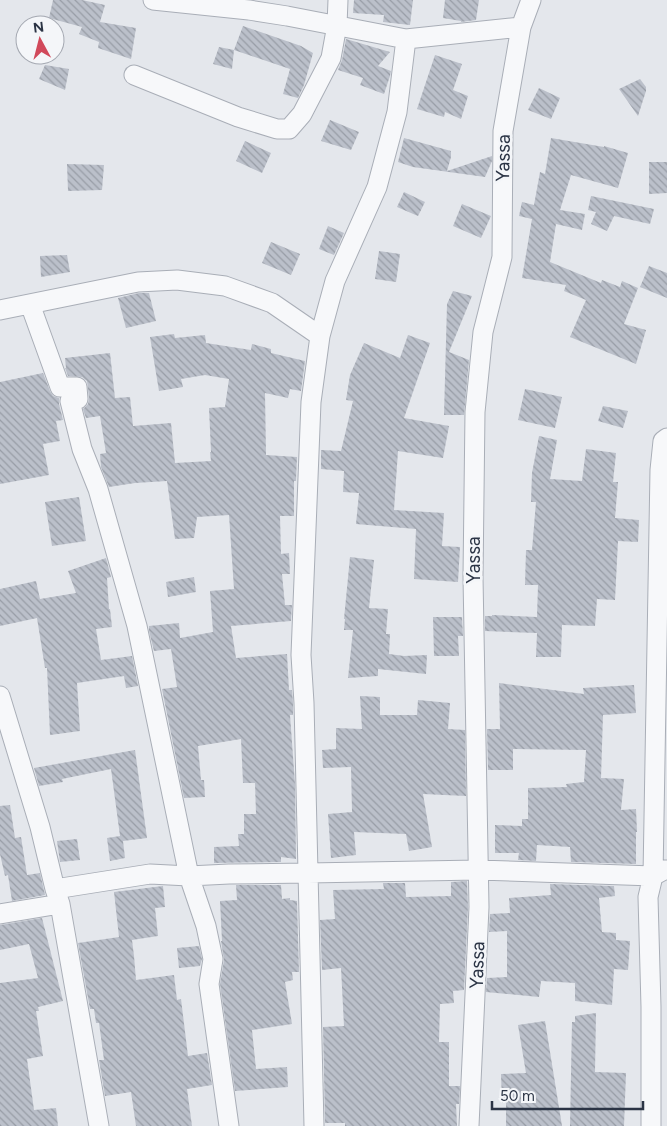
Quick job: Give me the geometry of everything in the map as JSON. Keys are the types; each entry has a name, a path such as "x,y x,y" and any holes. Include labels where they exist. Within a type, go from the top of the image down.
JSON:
{"street":[{"path":"154,0 249,10 406,39 521,27"},
{"path":"134,75 238,117 277,129 289,129 302,114 331,58 337,25 338,0"},
{"name":"Yassa","path":"469,1126 479,907 473,577 476,412 483,332 502,258 503,131 521,27 531,0"},
{"path":"314,1126 304,703 301,655 311,402 320,336 335,281 377,188 397,112 406,39"},
{"path":"0,310 138,282 177,280 225,286 272,302 320,336"},
{"path":"30,304 60,387 77,387 78,399 70,401 82,449 98,489 137,626 189,876 206,926 213,959 209,984 229,1126"},
{"path":"651,1126 651,1007 648,897 660,873 660,470 663,441 667,438"},
{"path":"0,696 40,827 57,896 99,1126"},
{"path":"0,914 57,896 150,874 189,876 478,870 660,873"}],"building":[{"path":"53,0 82,0 105,5 100,22 136,28 131,59 98,48 99,42 79,34 82,27 65,22 65,15 50,15"},
{"path":"354,0 413,0 410,25 383,22 384,15 353,13"},
{"path":"445,0 479,0 476,20 461,22 443,18"},
{"path":"243,26 301,46 313,53 304,85 298,98 283,94 290,69 234,50"},
{"path":"346,39 390,52 378,66 391,71 384,94 360,85 363,78 338,70"},
{"path":"219,47 234,50 232,69 213,64"},
{"path":"435,55 462,64 453,90 468,96 461,119 445,112 444,117 417,109"},
{"path":"45,65 69,69 65,90 39,79"},
{"path":"640,79 646,87 646,91 638,116 619,89"},
{"path":"539,88 560,98 551,119 528,110"},
{"path":"330,120 359,132 351,150 321,141"},
{"path":"404,138 451,151 447,171 492,156 492,161 485,177 413,167 398,162"},
{"path":"551,138 604,146 628,153 618,188 571,175 560,210 585,214 582,230 556,224 550,262 601,283 602,280 620,287 622,281 638,288 624,324 646,330 636,364 570,337 586,300 564,291 566,285 522,278 532,219 519,216 522,202 534,205 540,172 545,174"},
{"path":"245,141 271,153 262,173 236,161"},
{"path":"649,162 667,162 667,193 649,194"},
{"path":"67,164 104,165 102,190 68,191"},
{"path":"404,192 425,202 418,216 397,207"},
{"path":"591,196 654,209 650,224 614,216 607,231 591,224 596,212 588,210"},
{"path":"462,204 491,216 481,238 453,226"},
{"path":"328,226 344,233 334,255 319,249"},
{"path":"271,242 300,254 291,275 262,263"},
{"path":"379,251 400,254 396,282 375,279"},
{"path":"67,255 70,272 41,277 40,256"},
{"path":"649,266 667,273 667,298 640,287"},
{"path":"453,291 472,296 449,352 469,360 464,415 444,415 447,304"},
{"path":"139,293 149,293 156,321 126,328 118,298"},
{"path":"174,334 175,338 205,335 206,343 251,350 252,344 271,349 271,353 305,361 301,391 290,389 288,398 265,393 266,455 297,457 296,481 294,481 294,516 280,516 281,554 289,553 290,574 282,574 285,605 292,605 291,621 231,626 236,658 287,654 289,690 292,690 293,703 293,715 290,715 295,784 296,859 281,857 281,862 214,863 214,847 239,846 238,834 244,834 244,814 256,814 255,783 243,783 241,739 198,746 201,780 204,780 205,797 184,798 162,689 177,687 171,649 154,651 149,631 149,626 179,623 180,638 213,632 210,591 234,589 229,515 197,517 194,538 175,539 167,481 109,487 101,467 100,454 106,453 100,416 86,418 83,409 88,404 89,398 87,381 82,377 68,376 65,368 65,358 110,353 115,398 130,397 133,426 171,423 175,463 211,461 209,408 225,407 229,379 205,375 181,379 183,387 159,391 150,337"},
{"path":"408,335 430,343 404,418 449,426 443,458 398,451 394,510 444,513 442,546 460,547 458,582 414,579 416,529 356,524 359,493 343,492 344,471 321,469 321,450 341,451 353,401 346,400 350,375 364,343 400,358"},
{"path":"43,373 53,396 59,398 63,420 56,421 60,441 43,444 49,475 0,484 0,382"},
{"path":"525,389 562,397 555,428 518,420"},
{"path":"603,406 628,411 623,428 598,421"},
{"path":"539,436 557,440 550,479 582,481 586,449 616,453 613,482 618,482 615,518 639,520 638,542 618,541 615,600 597,599 595,626 562,625 561,657 536,657 537,633 485,631 485,616 537,617 538,585 525,585 526,550 532,550 536,502 531,502 532,473"},
{"path":"79,497 86,541 52,546 45,502"},
{"path":"350,557 374,560 369,608 388,609 386,634 390,634 389,654 404,656 427,655 426,674 378,669 378,676 348,678 353,630 344,630 344,619"},
{"path":"106,558 111,577 107,578 112,627 96,629 101,660 132,656 138,686 126,688 124,676 77,683 80,731 50,735 47,668 45,668 37,618 0,626 0,589 36,581 40,599 76,593 68,571"},
{"path":"194,577 196,592 168,597 166,582"},
{"path":"433,617 462,617 463,636 458,636 459,656 434,656"},
{"path":"499,683 584,694 583,688 634,685 636,713 603,715 601,778 624,779 621,810 636,809 636,864 571,862 570,847 537,845 536,861 518,860 519,853 495,853 495,825 522,826 522,819 528,819 528,788 567,787 566,784 584,782 586,750 513,749 513,770 488,770 487,729 500,729"},
{"path":"360,696 380,697 380,715 417,715 418,700 450,703 448,729 465,730 466,796 423,794 432,847 409,851 406,834 354,832 356,855 331,858 328,814 352,812 351,767 323,768 322,750 336,749 336,728 362,729"},
{"path":"135,750 147,838 123,841 125,858 110,861 107,838 120,836 111,769 62,779 63,782 39,786 34,768"},
{"path":"10,805 15,838 21,837 27,875 40,873 45,895 12,901 8,875 5,876 0,854 0,806"},
{"path":"77,839 80,860 60,862 57,841"},
{"path":"467,881 468,907 464,990 453,991 454,1003 440,1004 439,1042 449,1042 449,1086 460,1086 459,1104 456,1104 457,1126 345,1126 345,1123 325,1123 323,1027 344,1026 341,968 322,970 320,920 335,919 333,890 384,889 383,883 405,883 406,897 451,896 451,882"},
{"path":"550,884 614,886 615,896 599,898 602,932 616,933 616,940 630,941 628,970 614,969 612,1005 575,1001 575,983 541,981 539,997 486,992 487,978 507,977 507,931 489,932 490,914 510,913 509,898 551,895"},
{"path":"236,885 281,885 282,899 290,898 290,900 297,901 299,972 292,972 293,980 285,982 292,1024 252,1030 256,1069 287,1067 288,1087 235,1091 220,984 224,960 221,941 220,901 237,900"},
{"path":"163,886 165,907 155,908 158,936 132,940 136,980 174,975 177,1000 181,999 188,1056 207,1053 212,1085 187,1089 192,1126 136,1126 131,1092 105,1096 99,1060 104,1060 99,1023 96,1023 94,1009 90,1009 78,943 119,937 114,892"},
{"path":"42,918 63,1001 38,1007 39,1011 36,1011 43,1056 27,1059 34,1110 56,1108 58,1126 0,1126 0,983 38,978 29,944 0,950 0,925"},
{"path":"199,946 202,959 200,966 179,968 177,948"},
{"path":"596,1013 595,1072 626,1073 624,1126 570,1126 572,1022 575,1022 575,1016"},
{"path":"545,1021 562,1126 506,1126 506,1103 502,1103 501,1074 526,1073 518,1025"}]}
